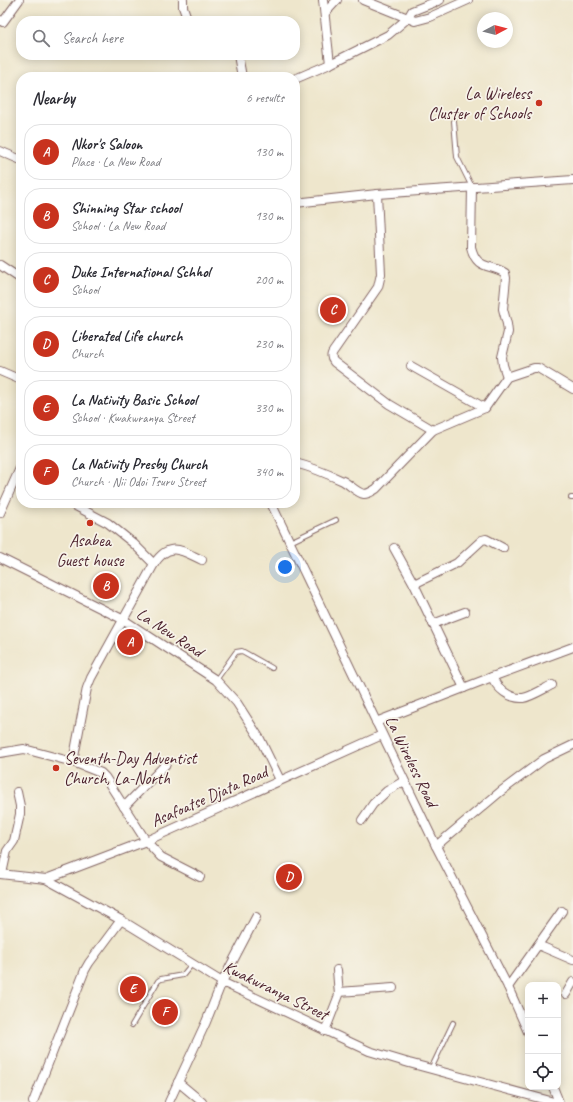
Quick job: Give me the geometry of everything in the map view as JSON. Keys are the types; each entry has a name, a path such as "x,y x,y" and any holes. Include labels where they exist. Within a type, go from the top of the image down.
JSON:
{"street":[{"path":"0,20 3,22 19,0"},
{"path":"182,0 186,16"},
{"path":"323,0 330,64"},
{"path":"325,13 337,0"},
{"path":"363,0 415,21 422,20 468,0"},
{"path":"300,77 330,64 388,35 408,18 412,11 440,0"},
{"path":"239,60 241,72"},
{"path":"0,151 16,158"},
{"path":"300,202 377,194 573,180"},
{"path":"472,187 471,247 473,254 476,260 484,265 501,270 505,273 506,278 503,309 508,332 502,357 507,377"},
{"path":"377,194 381,274 378,287 331,354 331,358 334,362 389,404 433,430"},
{"path":"0,265 16,276"},
{"path":"411,366 485,408"},
{"path":"300,464 338,479 360,492 365,494 370,493 376,489 433,430 485,408 507,377 538,368 573,389"},
{"path":"0,371 16,378"},
{"path":"0,513 16,482"},
{"path":"80,508 108,523 128,539 154,564"},
{"name":"La Wireless Road","path":"273,508 404,781 508,987 525,1025"},
{"path":"414,584 457,563 482,540 486,539 503,548"},
{"path":"394,548 414,584 464,688"},
{"path":"73,762 87,688 91,678 159,556 166,551 178,549 202,560"},
{"name":"La New Road","path":"0,558 124,620 216,680 237,703 260,738 280,780"},
{"path":"433,624 465,612"},
{"path":"376,722 573,647"},
{"path":"492,677 495,683 506,693 521,698 552,685"},
{"name":"Asafoatse Djata Road","path":"46,879 146,841 382,735"},
{"path":"436,846 500,792 544,758 573,745"},
{"path":"0,753 24,749 73,762 101,773 146,841 161,856 200,877"},
{"path":"124,807 166,764"},
{"path":"362,820 373,804 387,791 404,781"},
{"path":"1,874 7,851 14,841 20,814 17,792"},
{"name":"Kwakwranya Street","path":"1,874 46,879 121,920 222,982 370,1051 554,1102"},
{"path":"508,987 562,911"},
{"path":"169,1102 206,1022 222,982 256,917"},
{"path":"33,1102 87,967 121,920"},
{"path":"538,945 573,960"},
{"path":"325,1031 339,992 337,970"},
{"path":"566,994 573,982"},
{"path":"339,992 393,988"},
{"path":"178,1082 202,1102"},
{"path":"554,1090 559,1102"}],"lane":[{"path":"454,121 457,157 472,187"},
{"path":"290,542 336,520"},
{"path":"216,680 236,652 240,651 272,668"},
{"path":"132,1024 158,981 161,979 183,975 192,964"},
{"path":"431,1069 453,1023"}],"place":[{"name":"La Wireless Cluster of Schools","path":"539,103"},
{"name":"Duke International Schhol","path":"333,310"},
{"name":"Asabea Guest house","path":"90,523"},
{"name":"Shinning Star school","path":"106,586"},
{"name":"Nkor's Saloon","path":"130,642"},
{"name":"Seventh-Day Adventist Church, La-North","path":"56,768"},
{"name":"Liberated Life church","path":"289,877"},
{"name":"La Nativity Basic School","path":"133,989"},
{"name":"La Nativity Presby Church","path":"165,1012"}]}
